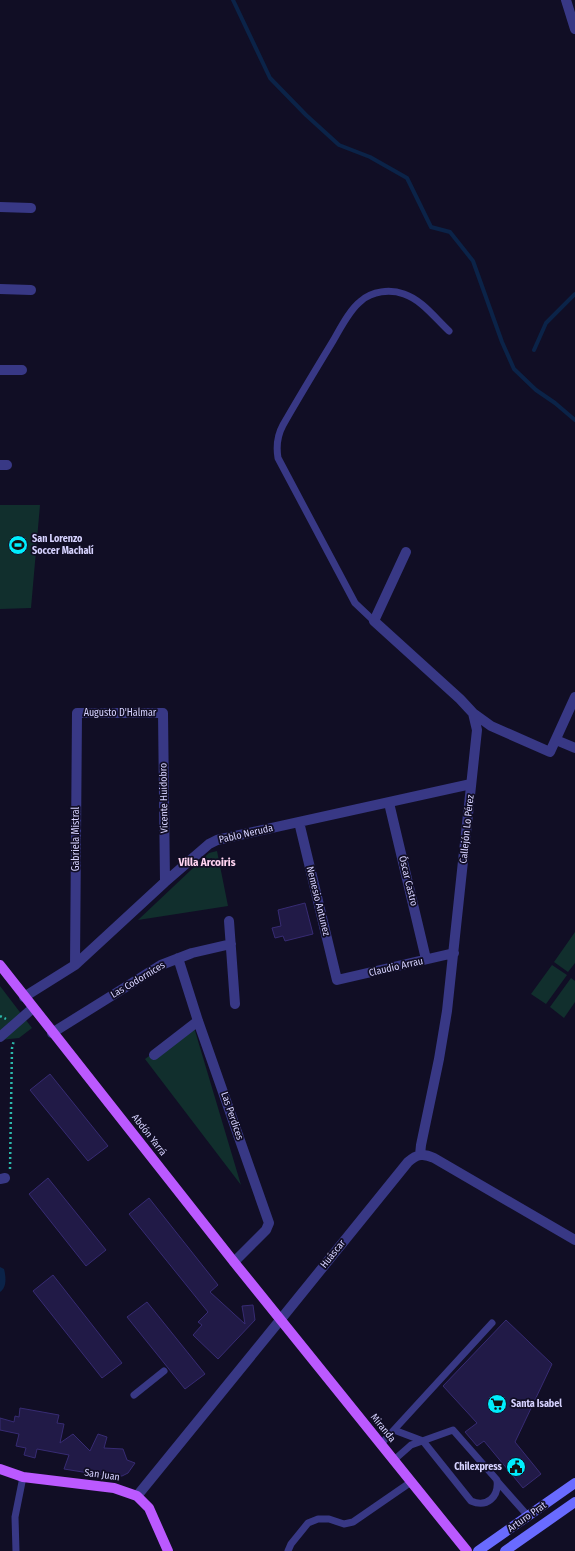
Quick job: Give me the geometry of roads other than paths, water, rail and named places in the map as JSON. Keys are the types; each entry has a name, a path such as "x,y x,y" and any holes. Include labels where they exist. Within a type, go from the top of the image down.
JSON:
{"main road":[{"name":"Abdón Yarrá","path":"0,965 52,1033 281,1319"},
{"name":"Miranda","path":"281,1319 467,1551"},
{"name":"San Juan","path":"0,1469 22,1476 114,1488 137,1496 149,1508 168,1551"},
{"name":"Arturo Prat","path":"478,1551 575,1483"},
{"name":"Arturo Prat","path":"505,1551 575,1502"}],"street":[{"path":"566,0 575,29"},
{"path":"0,207 31,208"},
{"path":"0,289 31,290"},
{"path":"0,370 22,370"},
{"path":"406,552 374,621 460,699 473,713 491,726 550,752 575,697"},
{"name":"Augusto D'Halmar","path":"77,713 163,713"},
{"name":"Gabriela Mistral","path":"75,964 77,713"},
{"name":"Vicente Huidobro","path":"163,713 165,882"},
{"name":"Callejón Lo Pérez","path":"420,1155 423,1133 441,1047 454,953 477,730 473,713"},
{"path":"556,740 575,748"},
{"name":"Pablo Neruda","path":"24,997 75,964 165,882 209,844 217,840 471,784"},
{"name":"Óscar Castro","path":"389,803 426,959"},
{"name":"Nemesio Antunez","path":"299,822 337,980"},
{"path":"229,921 235,1004"},
{"name":"Las Codornices","path":"52,1033 156,968 178,958 231,944"},
{"name":"Claudio Arrau","path":"337,980 454,953"},
{"name":"Las Perdices","path":"178,958 198,1021 269,1223 266,1230 234,1262"},
{"path":"0,1037 33,1008"},
{"path":"154,1055 198,1021"},
{"name":"Huáscar","path":"137,1496 408,1162 416,1155 420,1155"},
{"path":"420,1155 434,1158 575,1240"}],"lane":[{"path":"374,621 355,603 278,458 278,436 283,425 346,320 359,301 373,294 389,291 405,294 419,303 449,330"},
{"path":"381,1444 492,1323"},
{"path":"134,1395 164,1371"},
{"path":"394,1430 423,1441 471,1501 483,1503 496,1496 498,1490 497,1480"},
{"path":"394,1460 411,1445 453,1430 528,1516"},
{"path":"16,1551 15,1518 22,1476"},
{"path":"288,1551 291,1544 308,1523 318,1519 329,1519 344,1524 353,1522 411,1482"}],"water":[{"path":"0,1267 4,1269 5,1285 0,1292"}],"waterway":[{"path":"233,0 270,78 306,115 339,145 370,157 407,178 431,227 450,232 473,261 502,342 514,369 536,390 555,403 575,420"},
{"path":"534,350 546,323 575,294"}],"place":[{"name":"San Lorenzo Soccer Machalí","path":"18,545"},
{"name":"Santa Isabel","path":"497,1404"},
{"name":"Chilexpress","path":"516,1467"}],"district":[{"name":"Villa Arcoiris","path":"207,862"}]}
